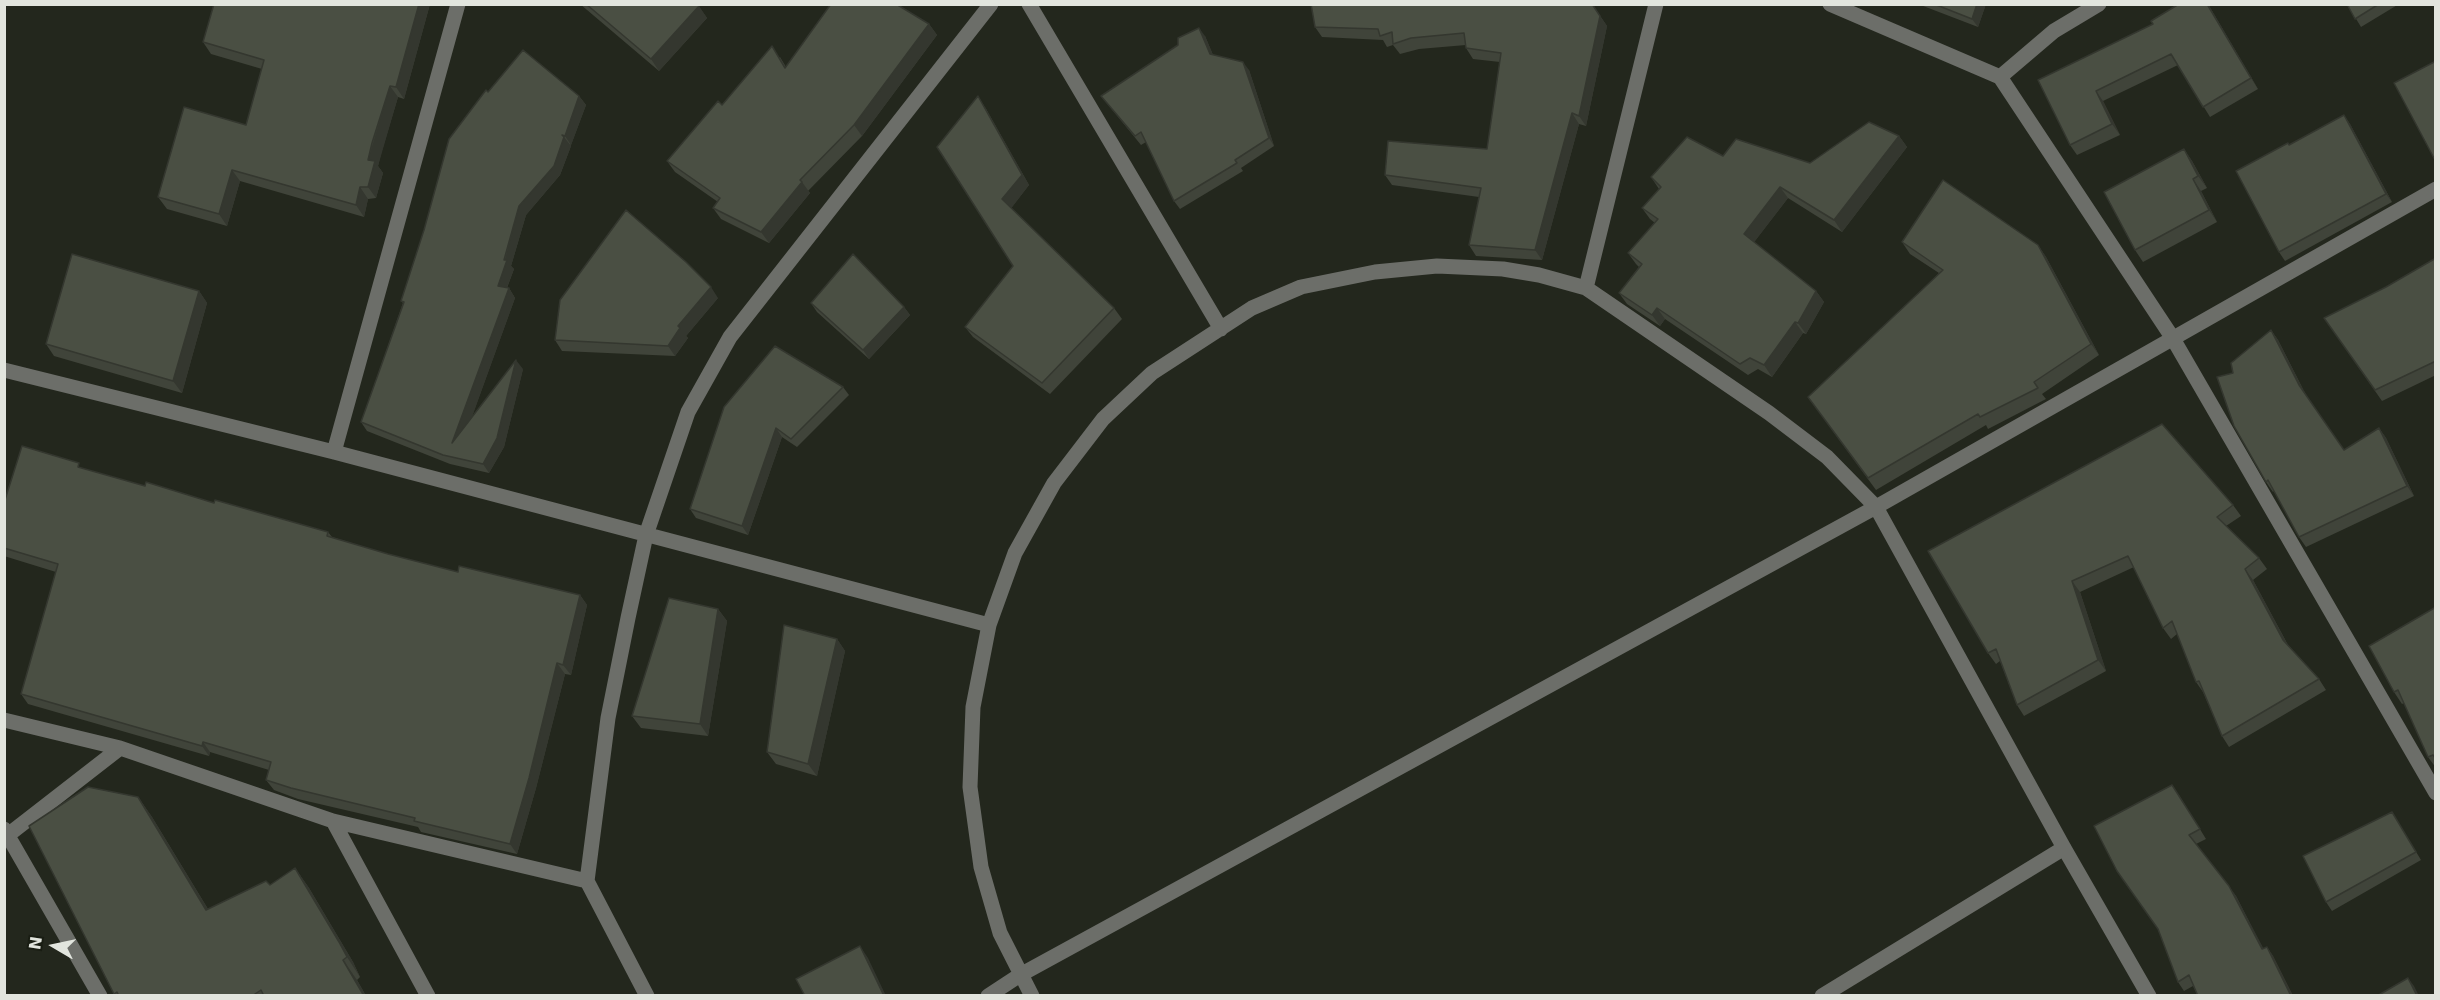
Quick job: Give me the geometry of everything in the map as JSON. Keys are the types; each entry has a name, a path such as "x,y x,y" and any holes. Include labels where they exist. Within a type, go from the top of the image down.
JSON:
{"street":[{"path":"334,452 458,4"},
{"path":"647,996 587,881 608,718 646,535 688,412 730,337 992,4"},
{"path":"1029,4 1221,329"},
{"path":"1586,288 1656,4"},
{"path":"1830,4 2000,77 2172,337 2436,793"},
{"path":"2000,77 2054,31 2099,4"},
{"path":"988,996 1020,975 1876,507 2436,189"},
{"path":"1032,996 999,933 981,867 970,787 973,707 989,625 1015,553 1054,483 1096,428 1152,373 1252,308 1301,287 1375,272 1437,266 1503,269 1586,288 1800,436 1827,457 1876,507 2064,848 2150,996"},
{"path":"4,370 334,452 989,625"},
{"path":"4,720 120,748 333,821 587,881"},
{"path":"100,996 6,832 120,748"},
{"path":"333,821 428,996"},
{"path":"1822,996 2064,848"}],"building":[{"path":"214,4 419,4 396,87 390,86 372,143 368,160 375,161 368,187 360,187 356,205 232,170 219,214 158,197 184,107 246,125 264,60 203,42"},
{"path":"586,4 697,4 699,6 651,59"},
{"path":"831,4 896,4 929,24 854,125 800,180 802,182 761,232 713,208 720,198 667,161 718,101 722,105 772,46 785,68"},
{"path":"1311,4 1592,4 1600,16 1579,116 1572,113 1535,250 1469,245 1481,188 1385,175 1388,141 1487,149 1501,53 1466,48 1464,33 1411,38 1393,44 1392,32 1380,36 1378,29 1315,27"},
{"path":"1934,4 1977,4 1972,19"},
{"path":"2179,4 2207,4 2251,78 2203,107 2171,54 2096,91 2112,124 2070,145 2038,80 2153,24 2151,21"},
{"path":"2347,4 2379,4 2355,19"},
{"path":"1199,28 1210,54 1243,62 1269,138 1235,160 1237,163 1174,201 1141,132 1135,136 1101,96 1178,45 1178,38"},
{"path":"523,50 579,96 565,136 562,135 564,137 554,166 519,206 504,260 507,260 498,286 509,288 452,443 516,360 497,438 483,464 443,455 361,422 404,302 401,301 424,230 449,139 486,90 488,92"},
{"path":"2436,61 2436,160 2435,160 2394,83"},
{"path":"978,96 1022,175 1002,199 1114,308 1042,383 965,327 1013,266 937,147"},
{"path":"2344,115 2386,194 2279,252 2236,171"},
{"path":"1869,122 1899,136 1834,220 1780,187 1744,234 1816,291 1798,323 1795,322 1764,365 1750,358 1740,364 1657,308 1652,315 1619,293 1642,264 1628,253 1658,219 1642,208 1661,187 1651,177 1687,137 1723,156 1736,139 1810,163"},
{"path":"2184,149 2198,176 2193,179 2209,210 2135,250 2104,192"},
{"path":"1943,180 2038,245 2091,344 2034,382 2038,388 1980,417 1978,414 1868,478 1808,397 1943,270 1902,242"},
{"path":"626,210 711,287 678,326 680,328 668,346 555,340 560,300"},
{"path":"72,254 199,291 173,381 46,344"},
{"path":"853,254 904,307 863,350 811,303"},
{"path":"2436,258 2436,361 2375,390 2324,318 2386,287"},
{"path":"2271,330 2299,385 2344,450 2379,428 2407,486 2299,537 2268,480 2266,482 2234,426 2217,377 2233,373 2231,363"},
{"path":"775,346 843,387 791,439 776,428 742,526 690,509 724,407"},
{"path":"2162,424 2233,505 2217,517 2259,558 2245,569 2283,640 2319,679 2222,736 2199,681 2196,682 2172,621 2163,628 2128,556 2072,581 2098,660 2017,705 1996,649 1988,653 1928,551"},
{"path":"22,446 79,463 78,467 145,486 146,482 214,503 215,500 328,532 327,536 388,554 458,572 459,566 580,595 563,665 557,663 529,778 510,844 291,788 266,780 271,762 203,742 202,746 21,694 58,564 4,548 4,503"},
{"path":"669,598 718,609 700,724 632,716"},
{"path":"2436,607 2436,759 2433,755 2428,757 2398,690 2394,692 2369,646"},
{"path":"784,625 837,639 808,764 767,752"},
{"path":"2172,785 2200,829 2189,835 2229,886 2262,949 2267,947 2291,996 2198,996 2189,975 2178,982 2158,929 2117,871 2094,826"},
{"path":"88,787 138,797 206,910 266,881 270,885 295,868 339,942 347,957 343,960 364,996 264,996 261,990 252,996 119,996 117,992 114,994 29,826"},
{"path":"2392,812 2416,852 2326,902 2303,856"},
{"path":"860,946 884,996 805,996 796,979"},
{"path":"2408,978 2417,996 2377,996"}]}
